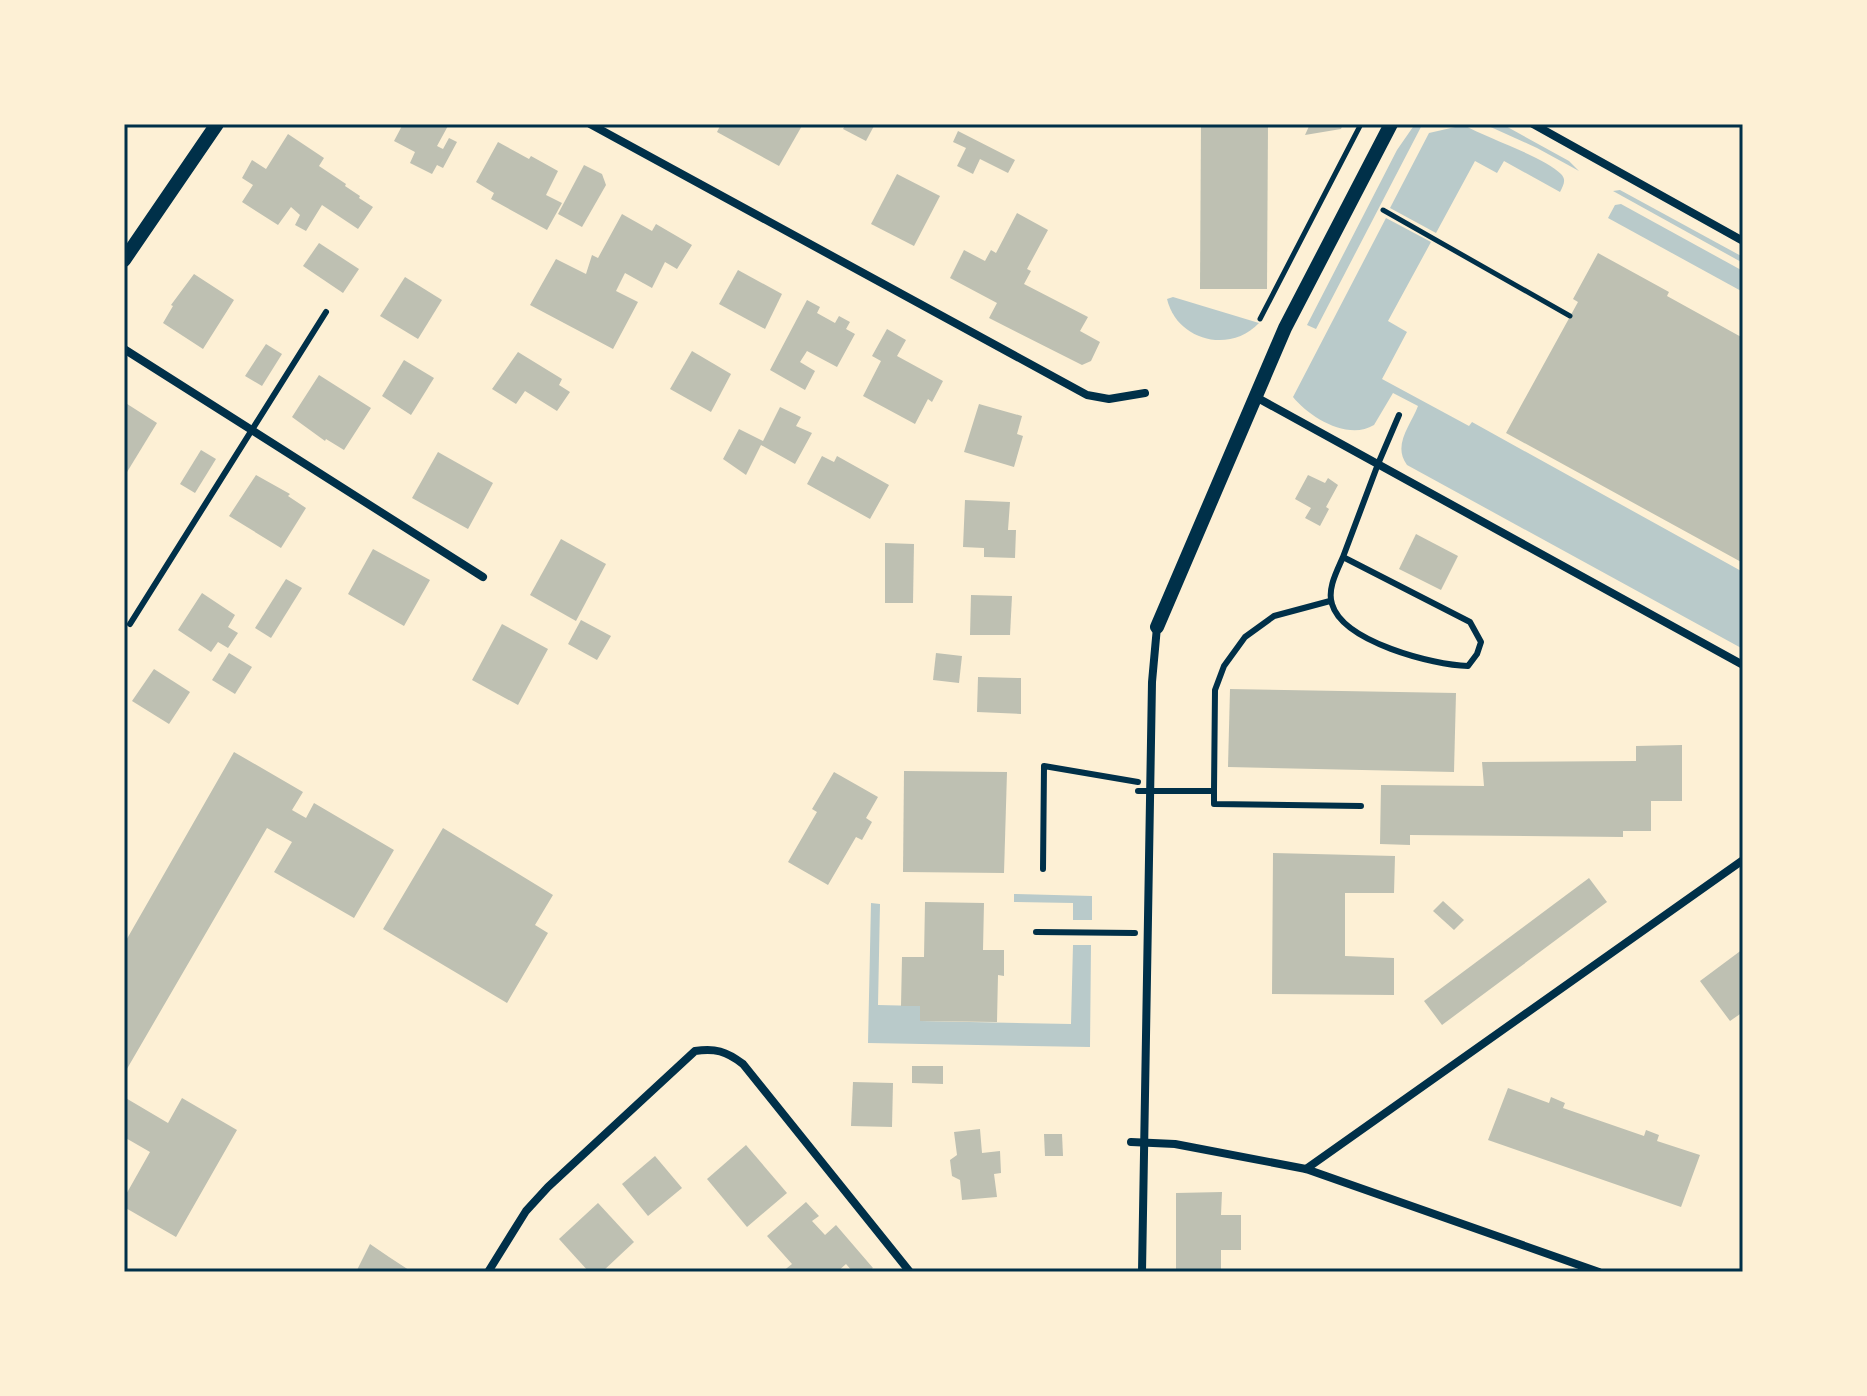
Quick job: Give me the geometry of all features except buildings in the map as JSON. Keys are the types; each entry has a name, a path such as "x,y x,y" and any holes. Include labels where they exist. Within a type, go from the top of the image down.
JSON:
{"street":[{"path":"124,260 217,124"},
{"path":"590,124 1087,395 1109,399 1145,393"},
{"path":"1142,1272 1152,682 1157,627 1285,328 1391,124"},
{"path":"1533,124 1743,241"},
{"path":"124,349 483,577"},
{"path":"1254,396 1743,665"},
{"path":"1306,1169 1743,860"},
{"path":"488,1272 526,1211 695,1051 711,1049 728,1052 743,1064 910,1272"},
{"path":"1131,1142 1175,1144 1306,1169 1599,1272"}],"lane":[{"path":"130,624 326,312"},
{"path":"1343,557 1470,622 1481,642 1468,666 1430,662 1361,636 1341,621 1330,601 1334,579 1399,415"},
{"path":"1330,601 1274,616 1245,637 1224,666 1215,690 1214,804 1361,806"},
{"path":"1043,869 1044,766 1138,782"},
{"path":"1138,791 1214,791"},
{"path":"1036,932 1135,933"}],"path":[{"path":"1260,319 1361,124"},
{"path":"1383,210 1570,316"}],"shaded area":[{"path":"1415,124 1425,124 1316,329 1307,325 1397,150"},
{"path":"1484,124 1502,124 1569,161 1579,171 1537,148"},
{"path":"1464,125 1553,168 1564,178 1560,192 1504,161 1497,173 1475,161 1436,233 1390,208 1429,133"},
{"path":"1620,190 1743,257 1743,263 1613,191"},
{"path":"1621,204 1743,271 1743,292 1608,218 1615,205"},
{"path":"1386,218 1431,242 1388,321 1407,332 1382,379 1469,426 1472,422 1743,572 1743,649 1407,465 1401,450 1402,443 1418,406 1393,393 1374,425 1353,430 1319,419 1293,397"},
{"path":"1173,297 1259,323 1247,333 1234,338 1206,338 1182,325 1167,299"},
{"path":"1014,894 1092,896 1092,920 1073,920 1073,903 1014,902"},
{"path":"871,903 880,904 878,1005 920,1006 921,1021 1071,1024 1073,945 1091,945 1090,1047 868,1043"}]}
